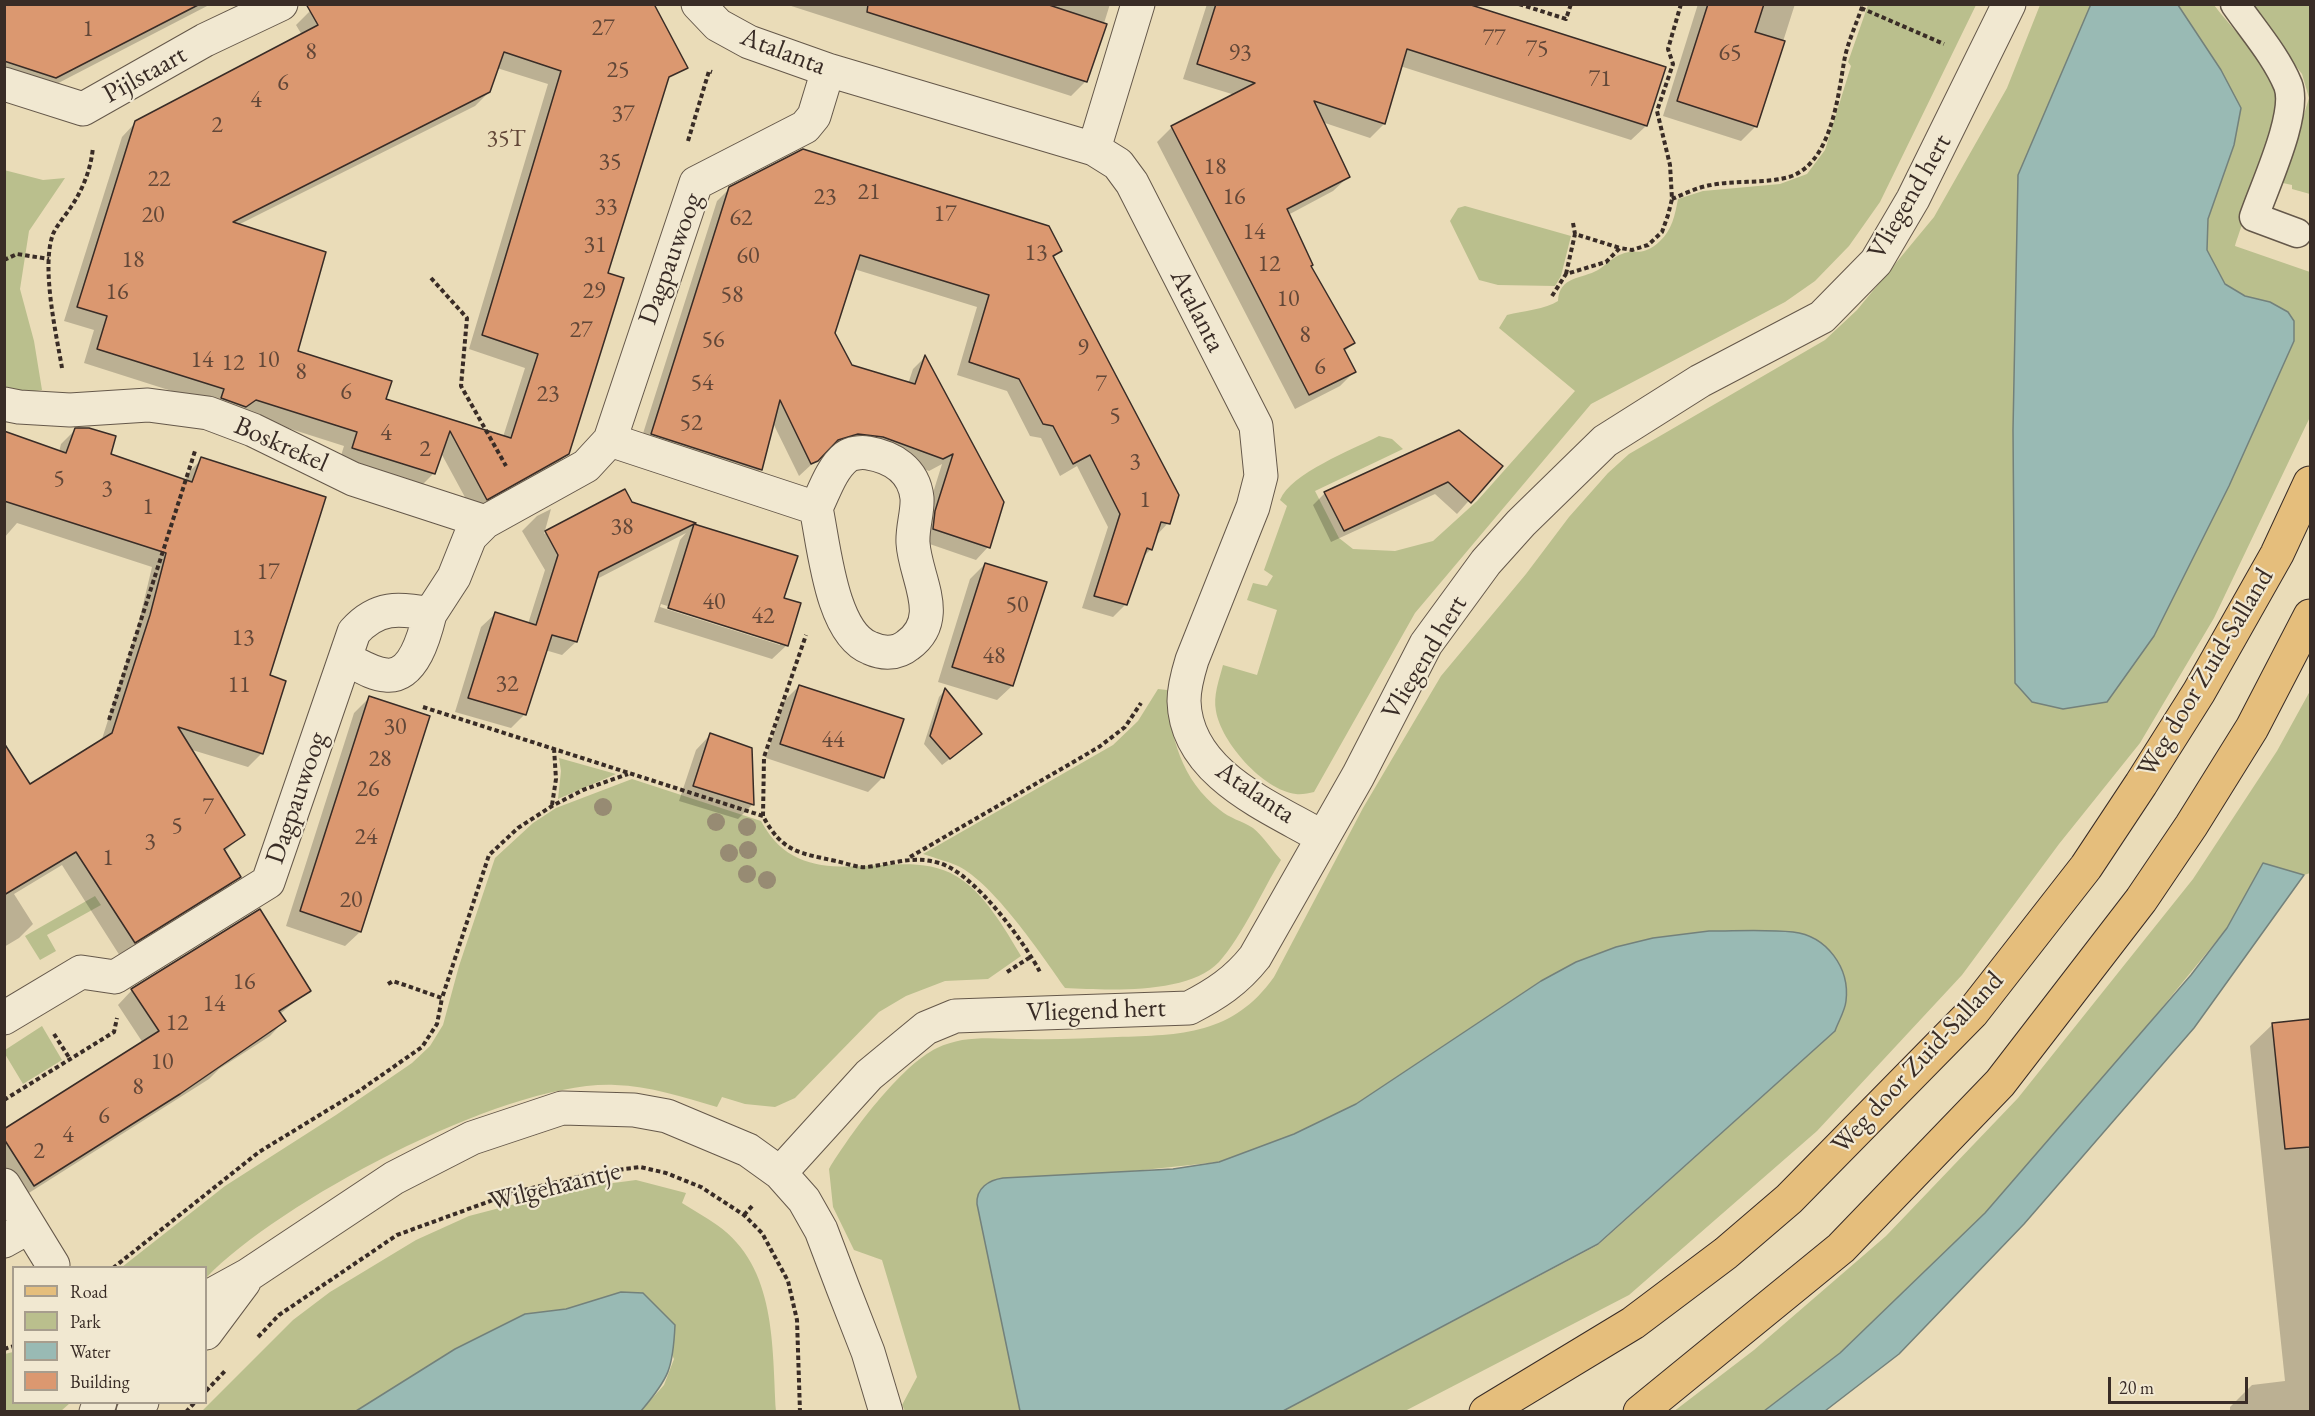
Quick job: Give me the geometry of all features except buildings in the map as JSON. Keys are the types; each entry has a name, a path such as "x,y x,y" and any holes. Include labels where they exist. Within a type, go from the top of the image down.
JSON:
{"main road":[{"name":"Weg door Zuid-Salland","path":"1486,1412 1633,1323 1726,1252 1789,1199 1972,1012 2086,867 2141,784 2199,692 2277,554 2310,483"},
{"path":"1640,1412 1841,1248 2000,1083 2141,900 2191,826 2252,728 2310,616"}],"street":[{"name":"Pijlstaart","path":"4,84 83,109 205,40 280,4"},
{"name":"Atalanta","path":"698,4 718,26 749,42 828,70 1094,149 1118,164 1132,183 1256,426 1261,476 1253,507 1195,651 1186,681 1184,702 1194,740 1212,767 1233,785 1322,837"},
{"path":"1094,149 1138,4"},
{"name":"Vliegend hert","path":"780,1173 868,1075 926,1028 955,1016 1189,1008 1216,995 1238,977 1255,957 1358,776 1426,644 1486,562 1521,523 1605,441 1700,381 1822,316 1876,262 1913,199 1983,61 2009,4"},
{"name":"Dagpauwoog","path":"388,676 403,670 422,643 430,614 454,578 470,537 485,522 586,466 610,440 696,183 806,127 814,116 828,70"},
{"name":"Boskrekel","path":"4,404 70,410 148,405 208,413 254,430 353,479 485,522"},
{"path":"610,440 816,508"},
{"path":"863,453 885,456 902,467 912,480 917,499 913,543 917,567 928,604 927,619 913,642 901,651 882,652 856,640 845,624 833,590 816,508 838,465 848,455 863,453"},
{"name":"Dagpauwoog","path":"4,1018 81,972 116,977 268,882 354,632 376,613 400,608 430,614"},
{"path":"346,659 373,672 388,676"},
{"path":"207,1297 248,1275 394,1178 472,1138 561,1108 634,1110 667,1116 748,1150 780,1173 804,1200 821,1230 868,1352 886,1412"},
{"path":"4,1185 17,1234 53,1265"},
{"path":"207,1332 248,1275"},
{"path":"843,1288 866,1412"}],"lane":[{"path":"2235,4 2276,61 2289,87 2289,111 2254,217 2297,233"}],"path":[{"path":"1519,4 1566,19 1571,4"},
{"path":"1575,234 1632,250 1648,245 1662,232 1672,199 1670,165 1657,111 1673,64 1668,49 1681,4"},
{"path":"1672,199 1711,184 1766,181 1791,176 1812,162 1823,144 1832,119 1843,83 1844,61 1862,6 1983,61"},
{"path":"696,183 678,175 709,71 720,74"},
{"path":"70,410 52,314 49,259 53,234 73,204 91,168 95,137 83,109"},
{"path":"1552,296 1566,274 1575,234 1573,223"},
{"path":"1566,274 1606,262 1620,248"},
{"path":"4,260 17,254 49,259"},
{"path":"431,278 467,318 461,386 525,500"},
{"path":"109,720 208,413"},
{"path":"833,590 807,631 764,757 763,816 772,832 786,846 806,856 864,867 909,858 1099,747 1125,727 1156,683 1166,678 1186,681"},
{"path":"388,676 393,697 763,816"},
{"path":"552,806 556,779 554,748"},
{"path":"116,1266 260,1152 359,1092 422,1047 437,1024 442,998 489,855 518,828 552,806 583,790 628,774"},
{"path":"909,858 941,863 979,890 1032,956 1061,1012"},
{"path":"4,1100 114,1032 126,970"},
{"path":"388,984 393,981 442,998"},
{"name":"Wilgehaantje","path":"255,1340 279,1315 397,1235 515,1192 594,1173 640,1167 666,1173 700,1188 744,1215 762,1233 788,1281 797,1320 800,1412"},
{"path":"207,1390 230,1366"}],"green space":[{"path":"1868,5 1976,5 1880,202 1849,246 1815,281 1785,302 1591,404 1415,613 1314,792 1298,794 1283,791 1270,784 1235,750 1220,723 1215,705 1223,665 1257,675 1277,610 1247,600 1253,583 1267,586 1273,576 1264,570 1287,506 1280,500 1286,490 1309,472 1339,455 1379,436 1392,439 1403,449 1315,491 1339,538 1353,549 1395,551 1433,541 1477,501 1575,391 1499,328 1507,315 1553,304 1558,301 1562,287 1572,280 1598,270 1619,255 1644,251 1654,246 1664,237 1670,227 1678,199 1703,191 1780,184 1807,174 1825,150 1851,66 1848,62"},
{"path":"2040,5 2091,5 2018,175 2136,660 2154,636 2229,486 2294,341 2270,302 2245,296 2225,284 2207,250 2208,219 2234,145 2241,108 2178,5 2214,5 2260,62 2275,85 2278,105 2274,122 2235,246 2310,272 2310,417 2214,618 2140,743 2059,844 1962,975 1817,1131 1629,1295 1405,1411 1283,1411 1598,1245 1835,1031 1846,1003 1768,932 1709,931 1653,938 1616,947 1576,962 1541,981 1356,1104 1294,1134 1219,1162 1124,1172 977,1198 1020,1411 905,1411 902,1405 917,1377 882,1260 854,1250 833,1207 829,1169 877,1102 907,1070 923,1057 937,1048 958,1041 981,1038 1071,1039 1184,1032 1223,1021 1241,1011 1258,996 1274,977 1363,808 1441,676 1526,574 1569,517 1608,473 1629,454 1825,340 1857,310 1934,217 2007,88"},
{"path":"2248,5 2310,5 2310,194 2292,189 2292,185 2283,183 2309,98 2302,74"},
{"path":"4,170 43,180 65,178 29,231 20,289 34,341 42,390 5,395"},
{"path":"1465,206 1571,236 1561,276 1555,286 1498,285 1479,280 1450,221 1458,208"},
{"path":"1158,689 1167,690 1175,740 1187,771 1196,785 1224,813 1253,828 1281,860 1228,951 1205,973 1188,980 1146,988 1065,988 1016,921 986,888 958,866 923,854 1113,745 1138,721"},
{"path":"2310,691 2310,873 2304,875 2263,863 2227,928 2111,1070 1985,1213 1840,1353 1764,1411 1673,1412 1754,1350 1886,1236 2018,1098 2193,879 2277,751"},
{"path":"559,758 616,774 558,799 561,771"},
{"path":"632,779 761,821 780,846 802,860 827,866 907,864 933,867 956,876 976,891 1001,923 1021,956 988,979 945,981 906,996 879,1012 795,1098 775,1107 745,1104 722,1097 717,1107 641,1087 615,1085 569,1089 516,1102 458,1124 398,1151 339,1182 286,1215 240,1247 207,1277 207,1266 123,1266 225,1186 336,1115 412,1063 430,1046 443,1025 459,966 495,858 533,823 556,808"},
{"path":"95,896 101,905 47,935 56,951 40,960 25,936"},
{"path":"42,1026 62,1060 23,1084 5,1054 5,1050"},
{"path":"636,1180 686,1193 682,1203 717,1225 737,1242 751,1263 761,1285 768,1310 774,1361 776,1411 641,1411 664,1385 674,1359 643,1293 622,1292 566,1309 525,1314 455,1349 356,1411 201,1412 293,1320 330,1292 416,1240 469,1216 576,1188"},
{"path":"12,1352 12,1404 69,1404 61,1411 5,1411 5,1354"}],"water":[{"path":"2091,4 2178,5 2221,70 2241,108 2234,145 2208,219 2207,250 2225,284 2245,296 2270,302 2288,312 2294,321 2294,341 2229,486 2154,636 2107,702 2063,709 2032,702 2015,683 2013,430 2018,175"},
{"path":"2263,863 2304,875 2194,1028 2024,1224 1899,1354 1825,1411 1764,1411 1840,1353 1985,1213 2191,975 2227,928"},
{"path":"1709,931 1783,931 1805,935 1816,940 1826,947 1840,966 1846,989 1844,1009 1835,1031 1598,1244 1283,1411 1020,1411 977,1204 981,1189 988,1183 1003,1178 1173,1169 1219,1162 1294,1134 1356,1104 1541,981 1576,962 1616,947 1653,938"},
{"path":"621,1292 643,1293 675,1325 673,1352 668,1372 658,1390 641,1411 356,1411 455,1349 525,1314 566,1309"}]}
